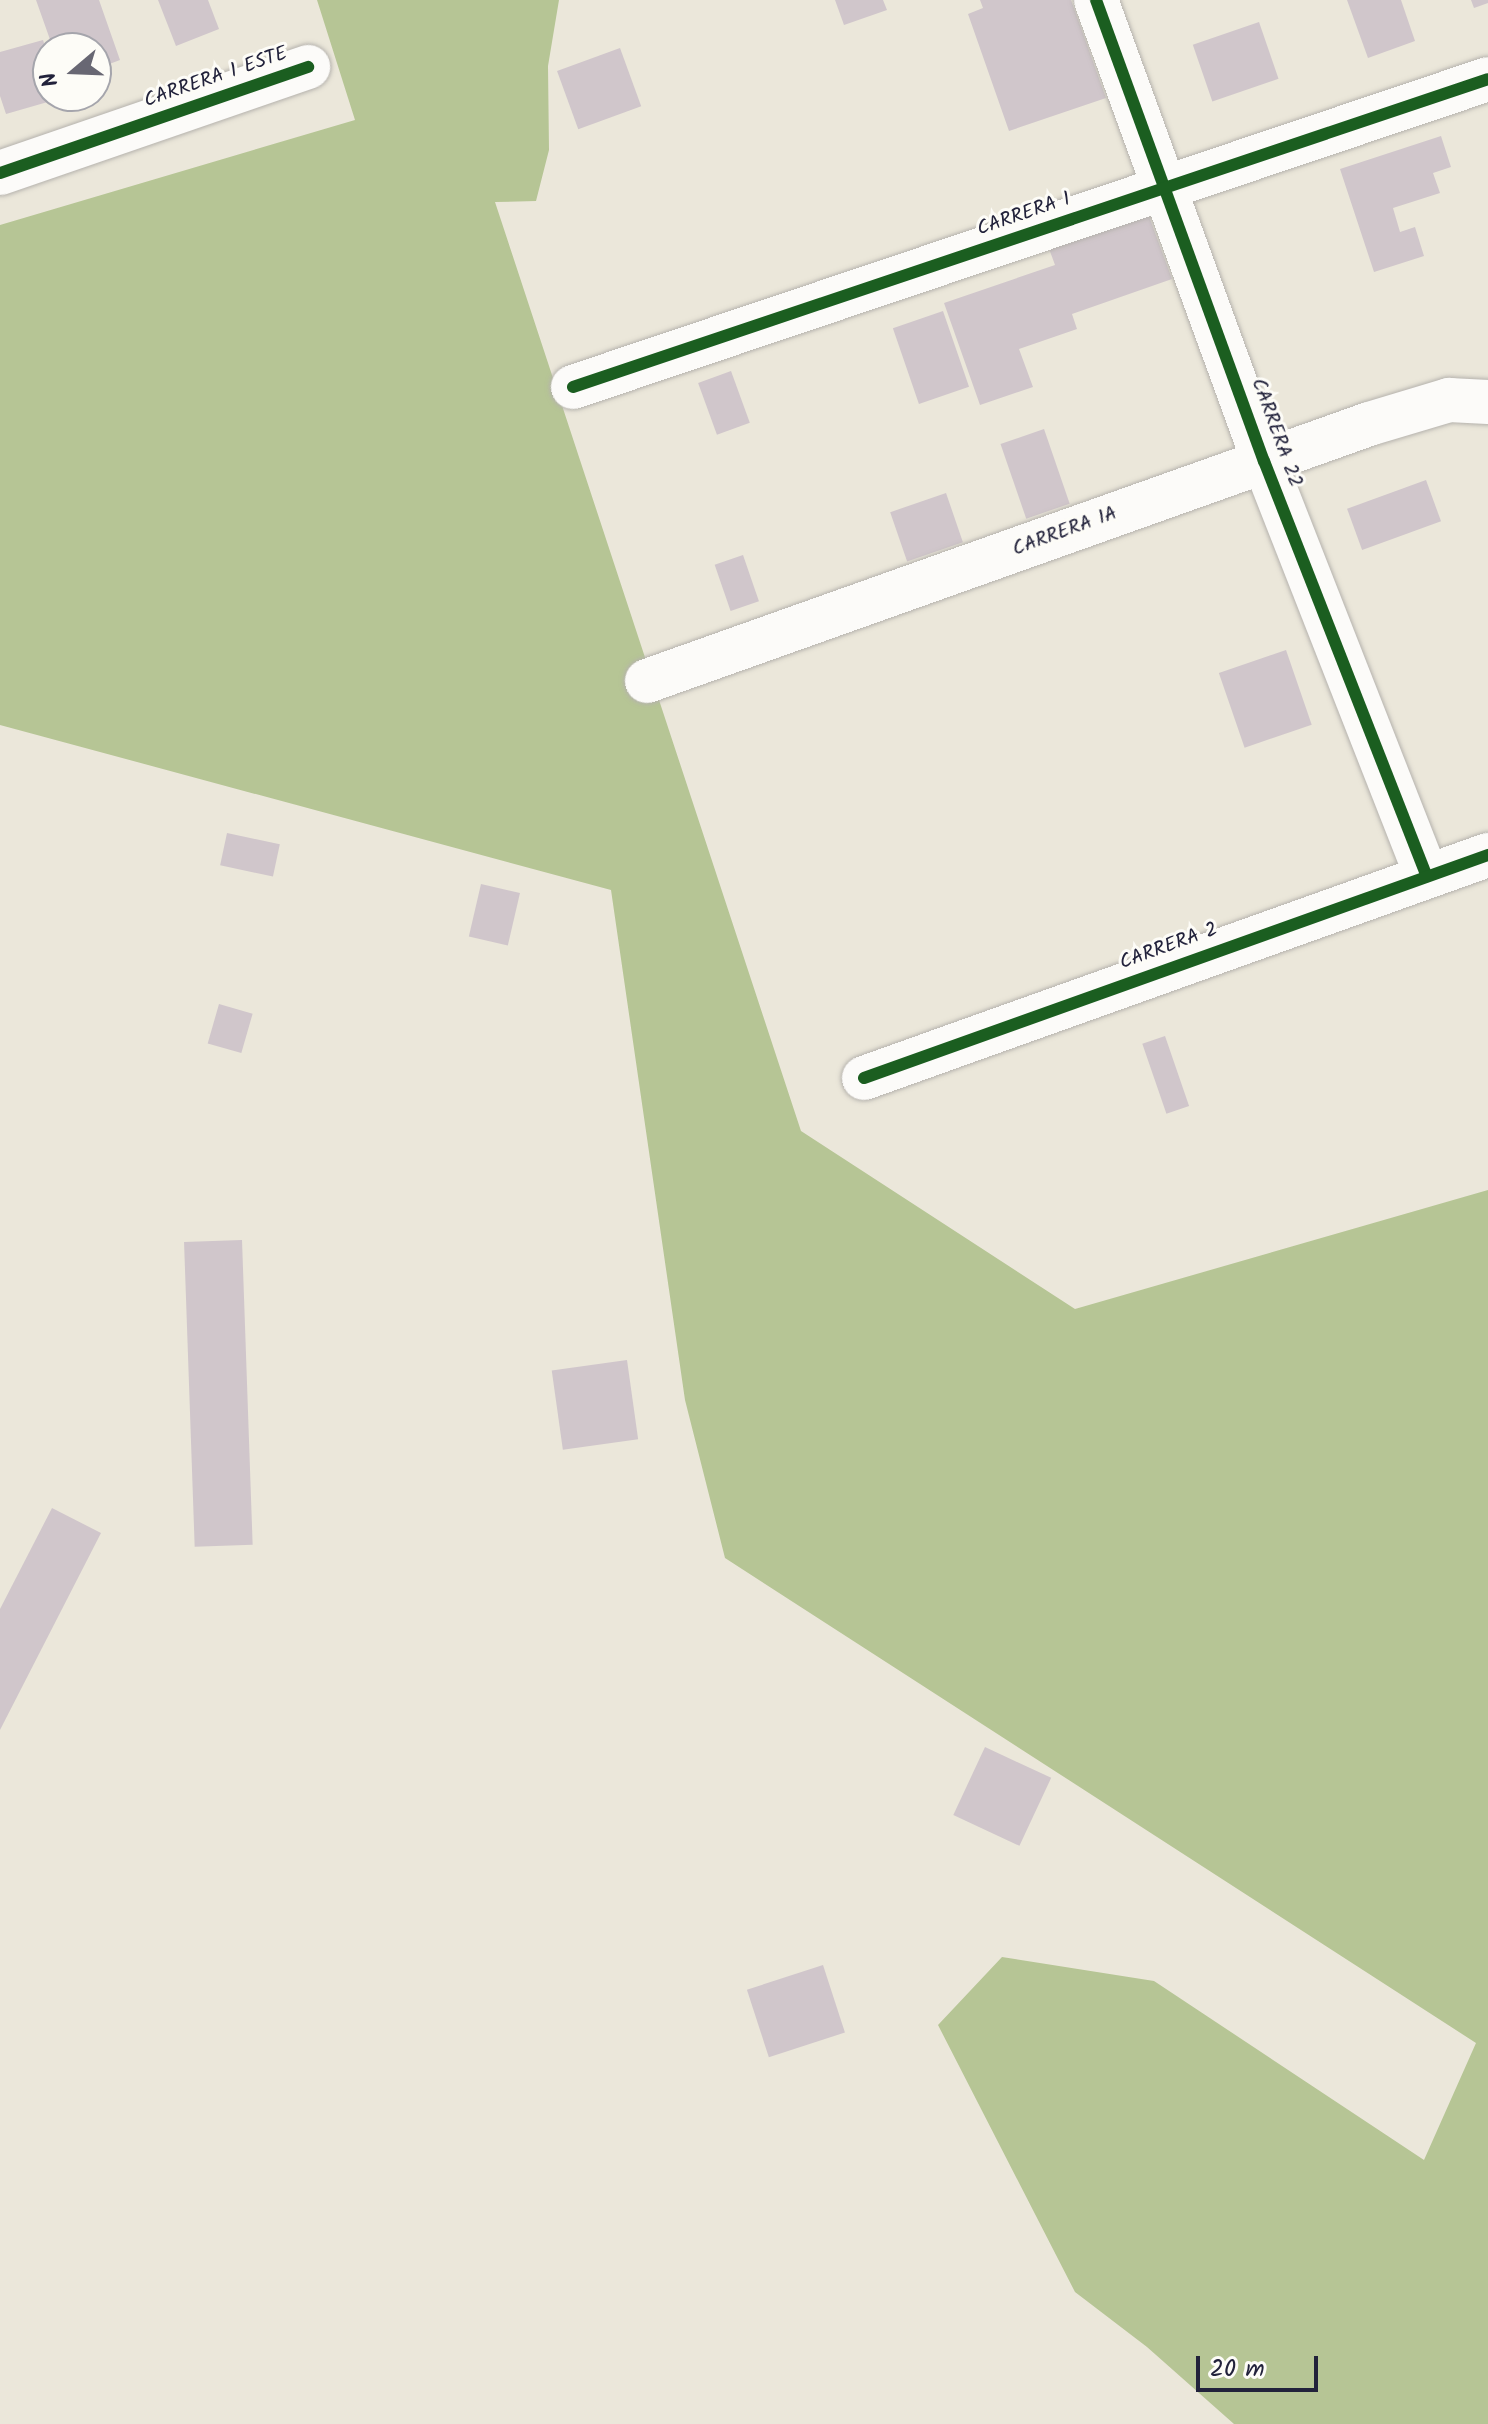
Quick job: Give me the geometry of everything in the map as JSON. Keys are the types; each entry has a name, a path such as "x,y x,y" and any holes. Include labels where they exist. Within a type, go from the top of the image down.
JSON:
{"street":[{"name":"CARRERA 22","path":"1096,0 1264,461 1427,876"},
{"name":"CARRERA 1 ESTE","path":"0,173 308,67"},
{"name":"CARRERA 1","path":"573,387 1488,79"},
{"name":"CARRERA 1A","path":"647,681 1264,461 1449,400 1488,402"},
{"name":"CARRERA 2","path":"864,1078 1488,855"}],"green space":[{"path":"317,0 559,0 548,66 549,150 536,201 495,202 801,1131 1075,1309 1488,1190 1488,2424 1234,2424 1147,2347 1075,2292 938,2025 1002,1957 1154,1981 1424,2160 1476,2043 725,1558 685,1400 611,890 0,725 0,225 355,120"}],"building":[{"path":"36,0 99,0 110,32 47,32"},
{"path":"158,0 208,0 219,29 176,46"},
{"path":"835,0 883,0 887,10 844,25"},
{"path":"980,0 1071,0 1106,98 1009,131 968,14 983,8"},
{"path":"1347,0 1401,0 1415,41 1368,58"},
{"path":"1471,0 1488,0 1488,3 1474,8"},
{"path":"1259,22 1279,79 1212,102 1193,45"},
{"path":"112,37 120,60 112,63"},
{"path":"32,43 32,107 6,114 0,96 0,52"},
{"path":"620,48 641,106 578,129 557,71"},
{"path":"1441,136 1451,167 1433,173 1440,193 1393,208 1400,232 1415,227 1424,256 1374,272 1340,169"},
{"path":"1146,208 1172,279 1072,314 1077,329 1019,349 1033,387 980,405 944,303 1055,265 1047,243"},
{"path":"943,311 969,387 919,404 893,328"},
{"path":"731,371 750,423 717,435 698,383"},
{"path":"1044,429 1070,504 1026,519 1001,444"},
{"path":"1426,480 1441,521 1362,550 1347,509"},
{"path":"946,493 963,542 907,561 890,512"},
{"path":"743,555 759,601 731,611 715,565"},
{"path":"1286,650 1312,725 1245,748 1219,673"},
{"path":"227,833 280,844 273,877 220,865"},
{"path":"481,884 520,893 508,946 469,937"},
{"path":"219,1004 253,1014 241,1053 208,1043"},
{"path":"1165,1036 1189,1106 1166,1114 1142,1044"},
{"path":"242,1240 253,1545 195,1547 184,1242"},
{"path":"627,1360 638,1439 563,1450 552,1371"},
{"path":"52,1508 101,1533 0,1730 0,1609"},
{"path":"985,1747 1051,1778 1019,1846 953,1815"},
{"path":"823,1965 845,2033 769,2057 747,1990"}],"cycle path":[{"path":"1096,0 1264,461 1427,876"},
{"path":"0,173 308,67"},
{"path":"573,387 1488,79"},
{"path":"864,1078 1488,855"}]}
